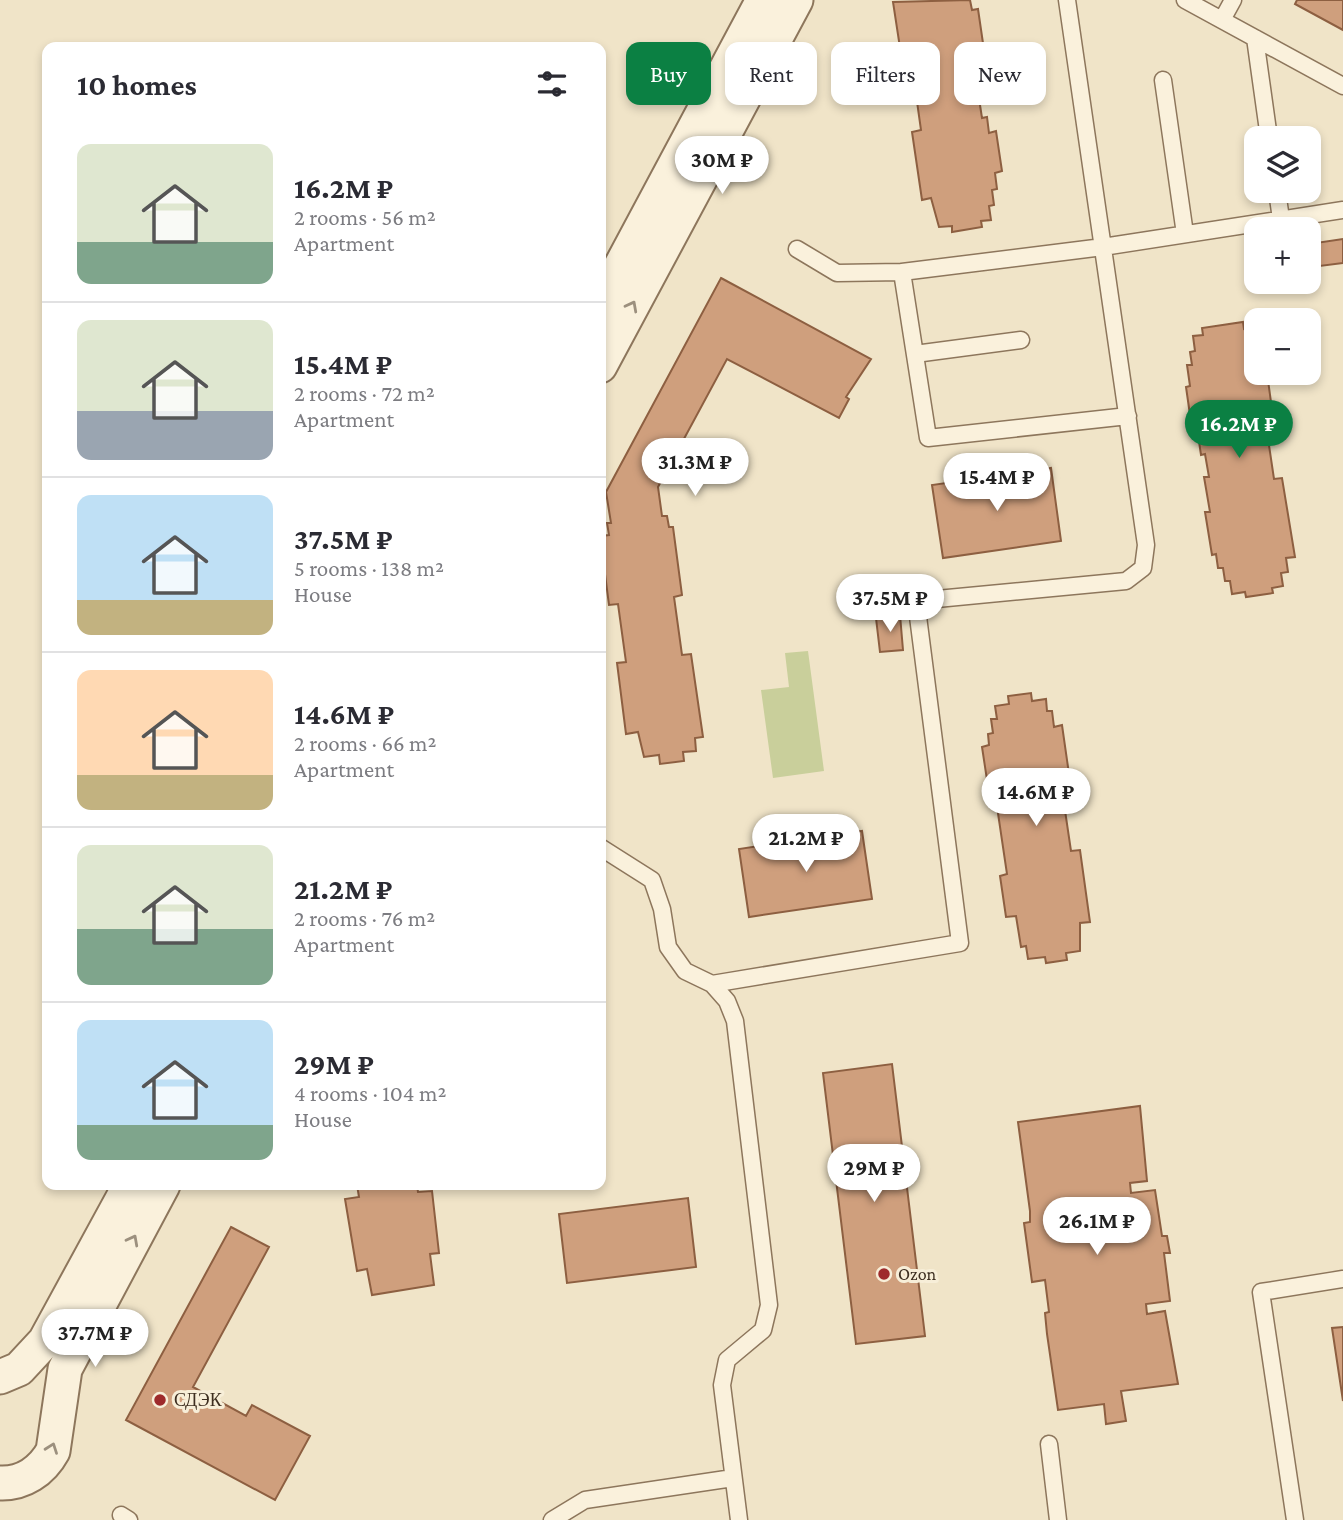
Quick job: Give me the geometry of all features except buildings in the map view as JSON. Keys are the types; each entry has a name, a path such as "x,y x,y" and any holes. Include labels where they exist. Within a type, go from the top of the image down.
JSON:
{"street":[{"path":"606,294 763,0"},
{"path":"606,355 796,0"},
{"path":"0,1377 19,1368 46,1341 127,1190"},
{"path":"0,1483 26,1478 46,1463 53,1451 65,1369 160,1190"}],"lane":[{"path":"712,984 960,943 916,601 1126,581 1143,568 1146,545 1067,0"},
{"path":"1185,0 1343,86"},
{"path":"1222,20 1233,0"},
{"path":"1255,38 1267,126"},
{"path":"1163,80 1185,234"},
{"path":"1295,217 1343,210"},
{"path":"797,249 837,273 902,272 1103,247 1244,225"},
{"path":"902,272 928,438 1128,416"},
{"path":"915,354 1021,340"},
{"path":"606,850 626,860 652,880 662,909 668,947 685,971 712,984 727,1002 735,1021 769,1305 763,1330 727,1360 722,1385 739,1520"},
{"path":"1295,1520 1261,1292 1343,1279"},
{"path":"1049,1444 1058,1520"},
{"path":"553,1520 584,1500 733,1478"}],"green space":[{"path":"808,651 824,771 773,778 761,690 789,687 785,653"}],"place":[{"name":"Ozon","path":"884,1274"},
{"name":"СДЭК","path":"160,1400"}]}
